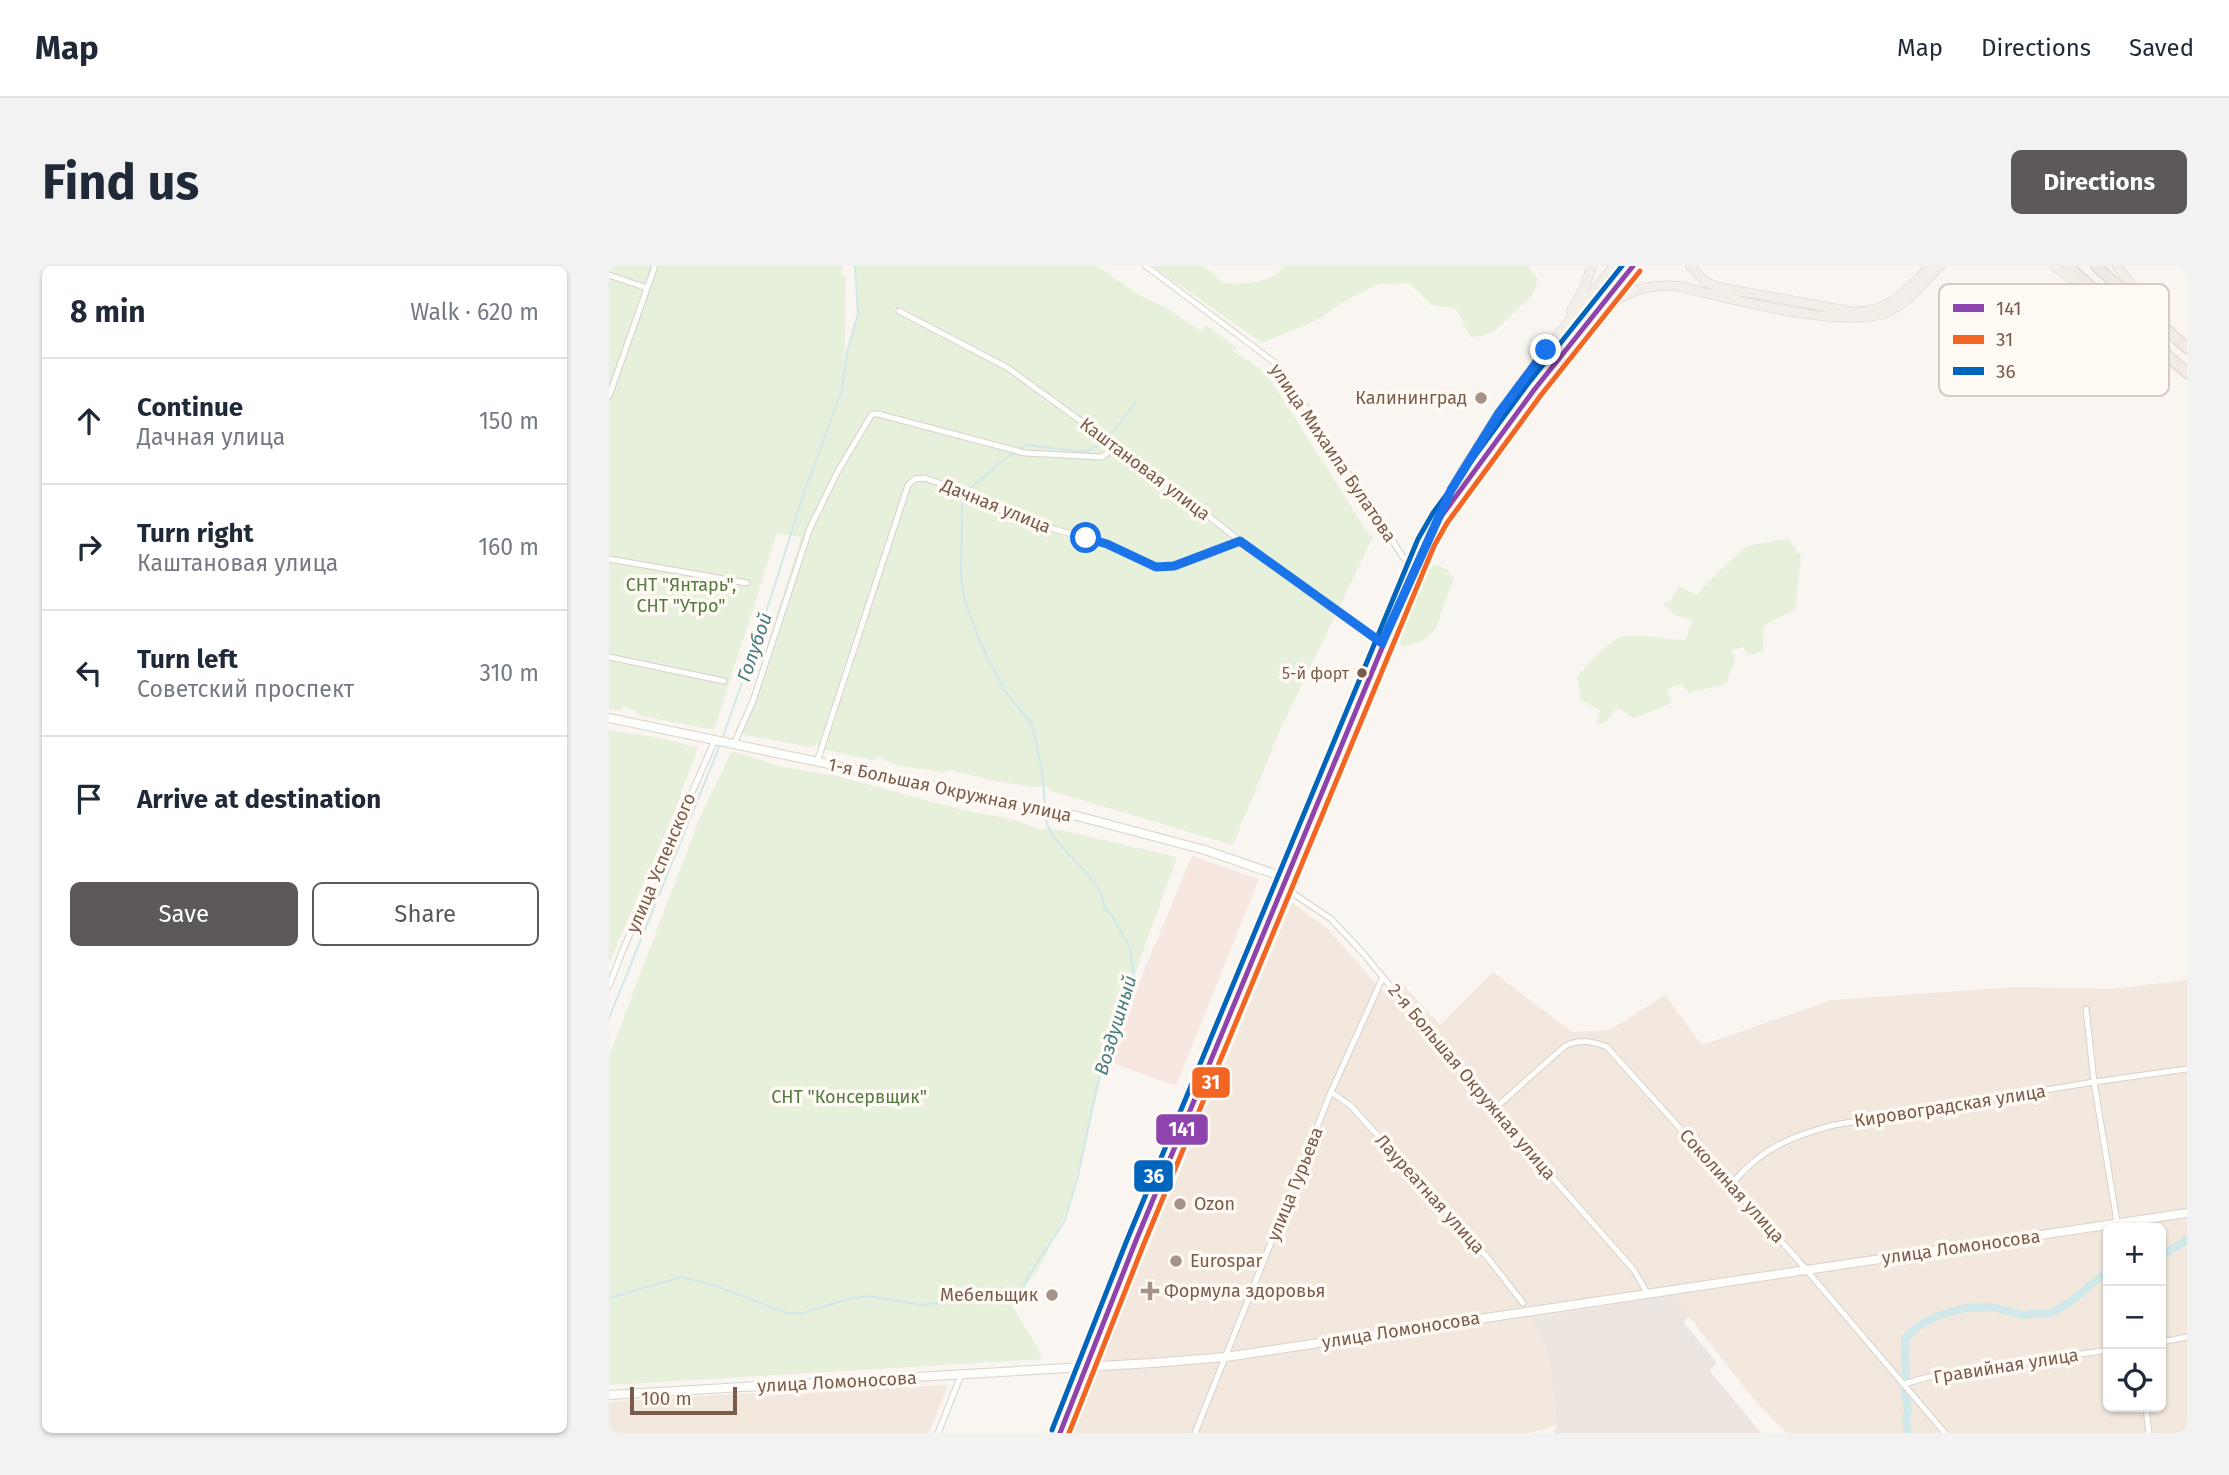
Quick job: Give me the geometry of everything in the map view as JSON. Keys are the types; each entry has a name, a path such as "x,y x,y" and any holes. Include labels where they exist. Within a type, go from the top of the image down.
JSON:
{"highway":[{"path":"2068,266 2088,284"},
{"path":"2096,266 2116,284"},
{"path":"2171,333 2187,348"},
{"path":"2169,357 2187,373"}],"main road":[{"path":"1546,350 1583,291 1592,266"},
{"path":"1060,1433 1135,1243 1426,542 1451,490 1484,435 1546,350 1614,266"},
{"path":"1426,542 1445,510 1534,390 1633,266"},
{"path":"1690,266 1706,282 1717,287 1865,312 1887,305 1906,291 1930,266"},
{"path":"1586,325 1627,293 1657,285 1677,286 1814,315 1867,318 1903,303 1940,266"},
{"path":"2054,266 2079,284"},
{"path":"2117,266 2132,284"}],"street":[{"path":"609,397 655,266"},
{"name":"улица Михаила Булатова","path":"1146,266 1278,365 1405,560 1414,569"},
{"path":"609,275 647,288"},
{"name":"Каштановая улица","path":"899,311 1008,368 1382,643"},
{"path":"731,744 753,701 810,528 838,471 872,414 1024,453 1101,457 1115,447"},
{"name":"Дачная улица","path":"817,762 908,485 915,479 924,478 954,488 984,504 1054,530 1107,544 1156,567 1174,566 1240,541"},
{"path":"609,559 747,583"},
{"path":"609,657 724,681"},
{"name":"1-я Большая Окружная улица","path":"609,718 1115,825 1205,850 1286,878"},
{"name":"улица Успенского","path":"609,986 715,740"},
{"name":"2-я Большая Окружная улица","path":"1281,889 1294,894 1331,919 1383,977 1493,1110 1634,1270 1647,1293"},
{"name":"улица Гурьева","path":"1195,1433 1331,1092 1383,977"},
{"path":"2086,1009 2094,1082 2118,1223"},
{"name":"Соколиная улица","path":"1493,1110 1565,1046 1574,1042 1597,1043 1607,1047 1731,1185 1945,1433"},
{"name":"Кировоградская улица","path":"1731,1185 1765,1151 1801,1134 1833,1125 2187,1069"},
{"name":"Лауреатная улица","path":"1331,1092 1351,1106 1487,1256 1523,1303"},
{"name":"улица Ломоносова","path":"2134,1223 2187,1213"},
{"name":"улица Ломоносова","path":"609,1395 1226,1357 1647,1293 2103,1228"},
{"path":"2166,1341 2187,1337"},
{"name":"Гравийная улица","path":"1904,1384 1928,1377 2103,1351"},
{"path":"938,1433 961,1375"},
{"path":"2146,1412 2149,1433"}],"shaded area":[{"path":"1192,856 1259,879 1176,1086 1109,1062"},
{"path":"1292,903 1327,928 1385,994 1400,981 1440,1025 1493,972 1572,1032 1610,1030 1665,995 1702,1045 1832,1000 2014,987 2111,989 2187,980 2187,1433 1786,1433 1750,1395 1673,1296 1531,1319 1539,1330 1550,1362 1557,1425 1530,1433 1071,1433"},
{"path":"1673,1295 1689,1316 1683,1322 1717,1363 1709,1370 1761,1433 1553,1433 1557,1425 1550,1362 1539,1330 1531,1319"},
{"path":"948,1385 929,1433 609,1433 609,1402"}],"green space":[{"name":"СНТ \"Янтарь\", СНТ \"Утро\"","path":"609,266 843,266 841,275 846,276 844,370 852,329 858,314 855,266 1097,266 1141,296 1165,307 1201,331 1206,325 1237,348 1234,352 1258,367 1272,382 1373,537 1278,734 1233,845 1051,791 1046,786 1033,787 990,780 951,770 944,772 901,766 879,756 874,760 822,749 817,744 810,747 740,734 801,537 777,533 714,730 637,715 637,710 623,707 622,711 609,710"},
{"path":"1153,266 1205,266 1222,283 1264,280 1284,266 1527,266 1538,279 1532,295 1494,332 1471,338 1456,308 1431,305 1409,283 1378,284 1350,298 1317,320 1262,343"},
{"path":"1788,539 1801,556 1795,610 1764,625 1763,651 1748,655 1744,647 1731,650 1735,659 1726,684 1689,693 1682,684 1667,689 1672,703 1634,718 1617,707 1606,722 1597,724 1600,710 1581,700 1577,677 1599,654 1623,637 1685,640 1693,620 1677,616 1663,605 1671,600 1679,586 1697,596 1746,546"},
{"path":"1437,565 1448,570 1454,578 1435,630 1422,641 1404,647 1398,643 1396,633 1407,604 1423,574"},
{"path":"609,730 661,738 698,748 675,810 609,963"},
{"name":"СНТ \"Консервщик\"","path":"732,751 782,767 837,776 962,810 1011,819 1038,829 1060,830 1177,857 1117,1024 1093,1106 1069,1206 1039,1269 1023,1287 1009,1294 1042,1359 609,1385 609,1056 700,817"}],"waterway":[{"name":"Голубой","path":"722,740 805,490 842,390 847,352 858,314 855,266"},
{"name":"Воздушный","path":"1108,438 1135,403"},
{"name":"Воздушный","path":"1019,449 1026,445 1085,452 1104,442"},
{"name":"Воздушный","path":"1014,452 968,490 962,505 961,577 965,601 982,647 1004,690 1032,724 1042,771 1045,805"},
{"name":"Голубой","path":"609,1018 720,745"},
{"name":"Воздушный","path":"609,1298 681,1277 713,1285 787,1313 803,1313 848,1299 869,1296 921,1305 983,1298 1023,1289 1029,1275 1064,1222 1077,1180 1101,1068 1134,977 1130,948 1110,912 1104,910 1103,898 1097,886 1055,838 1045,814"},
{"path":"2166,1253 2187,1240"},
{"path":"1906,1381 1905,1338 1920,1325 1937,1316 1966,1308 1992,1307 2026,1316 2031,1313 2051,1313 2070,1302 2103,1275"},
{"path":"1905,1391 1908,1433"}],"transit line":[{"name":"36","path":"1052,1430 1127,1240 1418,539 1433,513 1527,385 1622,266"},
{"name":"141","path":"1060,1433 1135,1243 1426,542 1440,518 1534,390 1633,266"},
{"name":"31","path":"1069,1433 1143,1246 1434,546 1447,523 1541,395 1640,271"}],"place":[{"name":"Калининград","path":"1481,398"},
{"name":"5-й форт","path":"1362,673"},
{"name":"Ozon","path":"1180,1204"},
{"name":"Eurospar","path":"1176,1261"},
{"name":"Формула здоровья","path":"1150,1291"},
{"name":"Мебельщик","path":"1052,1295"}],"route":[{"path":"1086,538 1107,544 1156,567 1174,566 1240,541 1382,643 1451,490 1499,413 1546,350"}]}
